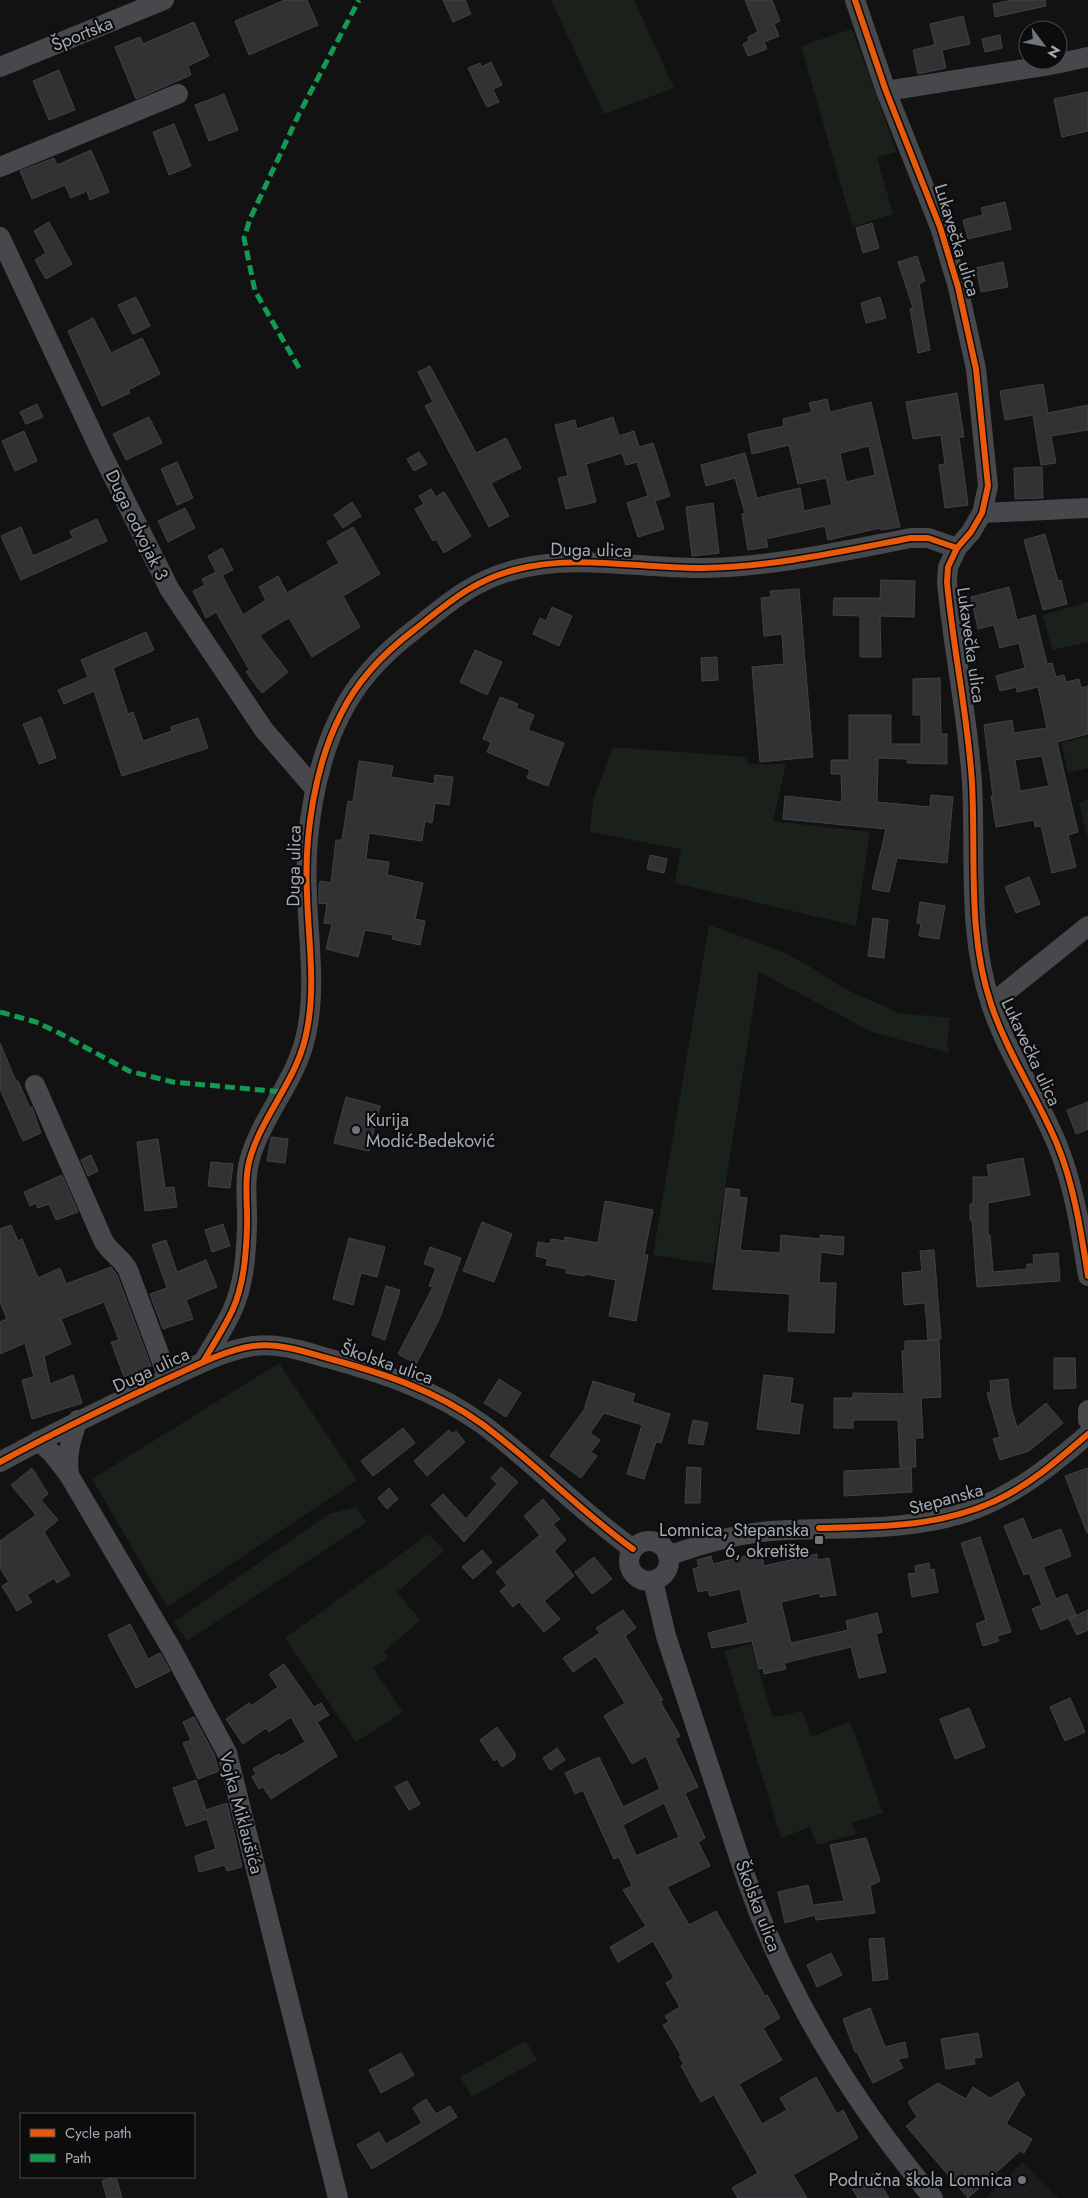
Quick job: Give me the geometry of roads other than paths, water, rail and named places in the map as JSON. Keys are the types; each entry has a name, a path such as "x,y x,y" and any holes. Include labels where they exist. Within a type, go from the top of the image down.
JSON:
{"street":[{"name":"Športska","path":"0,67 164,0"},
{"name":"Lukavečka ulica","path":"855,0 886,90 921,174 940,227 958,287 976,369 988,486 982,513 971,532 957,548 948,567 947,582 972,784 974,910 978,947 991,1004 1012,1054 1057,1145 1079,1219 1088,1276"},
{"path":"886,90 1050,65 1088,57"},
{"path":"0,167 178,94"},
{"name":"Duga odvojak 3","path":"0,237 101,452 170,590 264,730 315,789"},
{"path":"982,513 1088,508"},
{"name":"Duga ulica","path":"0,1462 78,1420 203,1362 232,1312 244,1271 247,1226 246,1180 250,1156 259,1135 296,1067 307,1032 311,997 306,889 308,828 315,789 340,714 365,678 404,638 455,597 482,580 515,569 548,562 582,562 684,569 797,559 911,538 928,538 943,541 957,548"},
{"path":"991,1004 1088,926"},
{"path":"35,1085 106,1246 124,1262 128,1270 168,1378"},
{"name":"Školska ulica","path":"203,1362 232,1350 272,1345 291,1348 351,1364 417,1387 445,1401 484,1426 548,1477 601,1525 633,1549"},
{"path":"1088,1410 1088,1420"},
{"path":"69,1475 67,1463 78,1420"},
{"name":"Stepanska","path":"668,1556 721,1538 819,1528 899,1526 967,1512 996,1501 1034,1478 1088,1434"},
{"name":"Vojka Miklaušića","path":"38,1441 52,1453 69,1475 172,1650 227,1753 338,2198"},
{"path":"653,1542 659,1545 668,1556 667,1569 664,1574 653,1581 640,1579 630,1569 628,1562 633,1549 639,1544 653,1542"},
{"name":"Školska ulica","path":"653,1581 666,1636 746,1878 757,1909 787,1978 850,2088 909,2170 933,2198"}],"place":[{"name":"Kurija Modić-Bedeković","path":"356,1130"},
{"name":"Lomnica, Stepanska 6, okretište","path":"819,1540"},
{"name":"Područna škola Lomnica","path":"1022,2180"}]}
